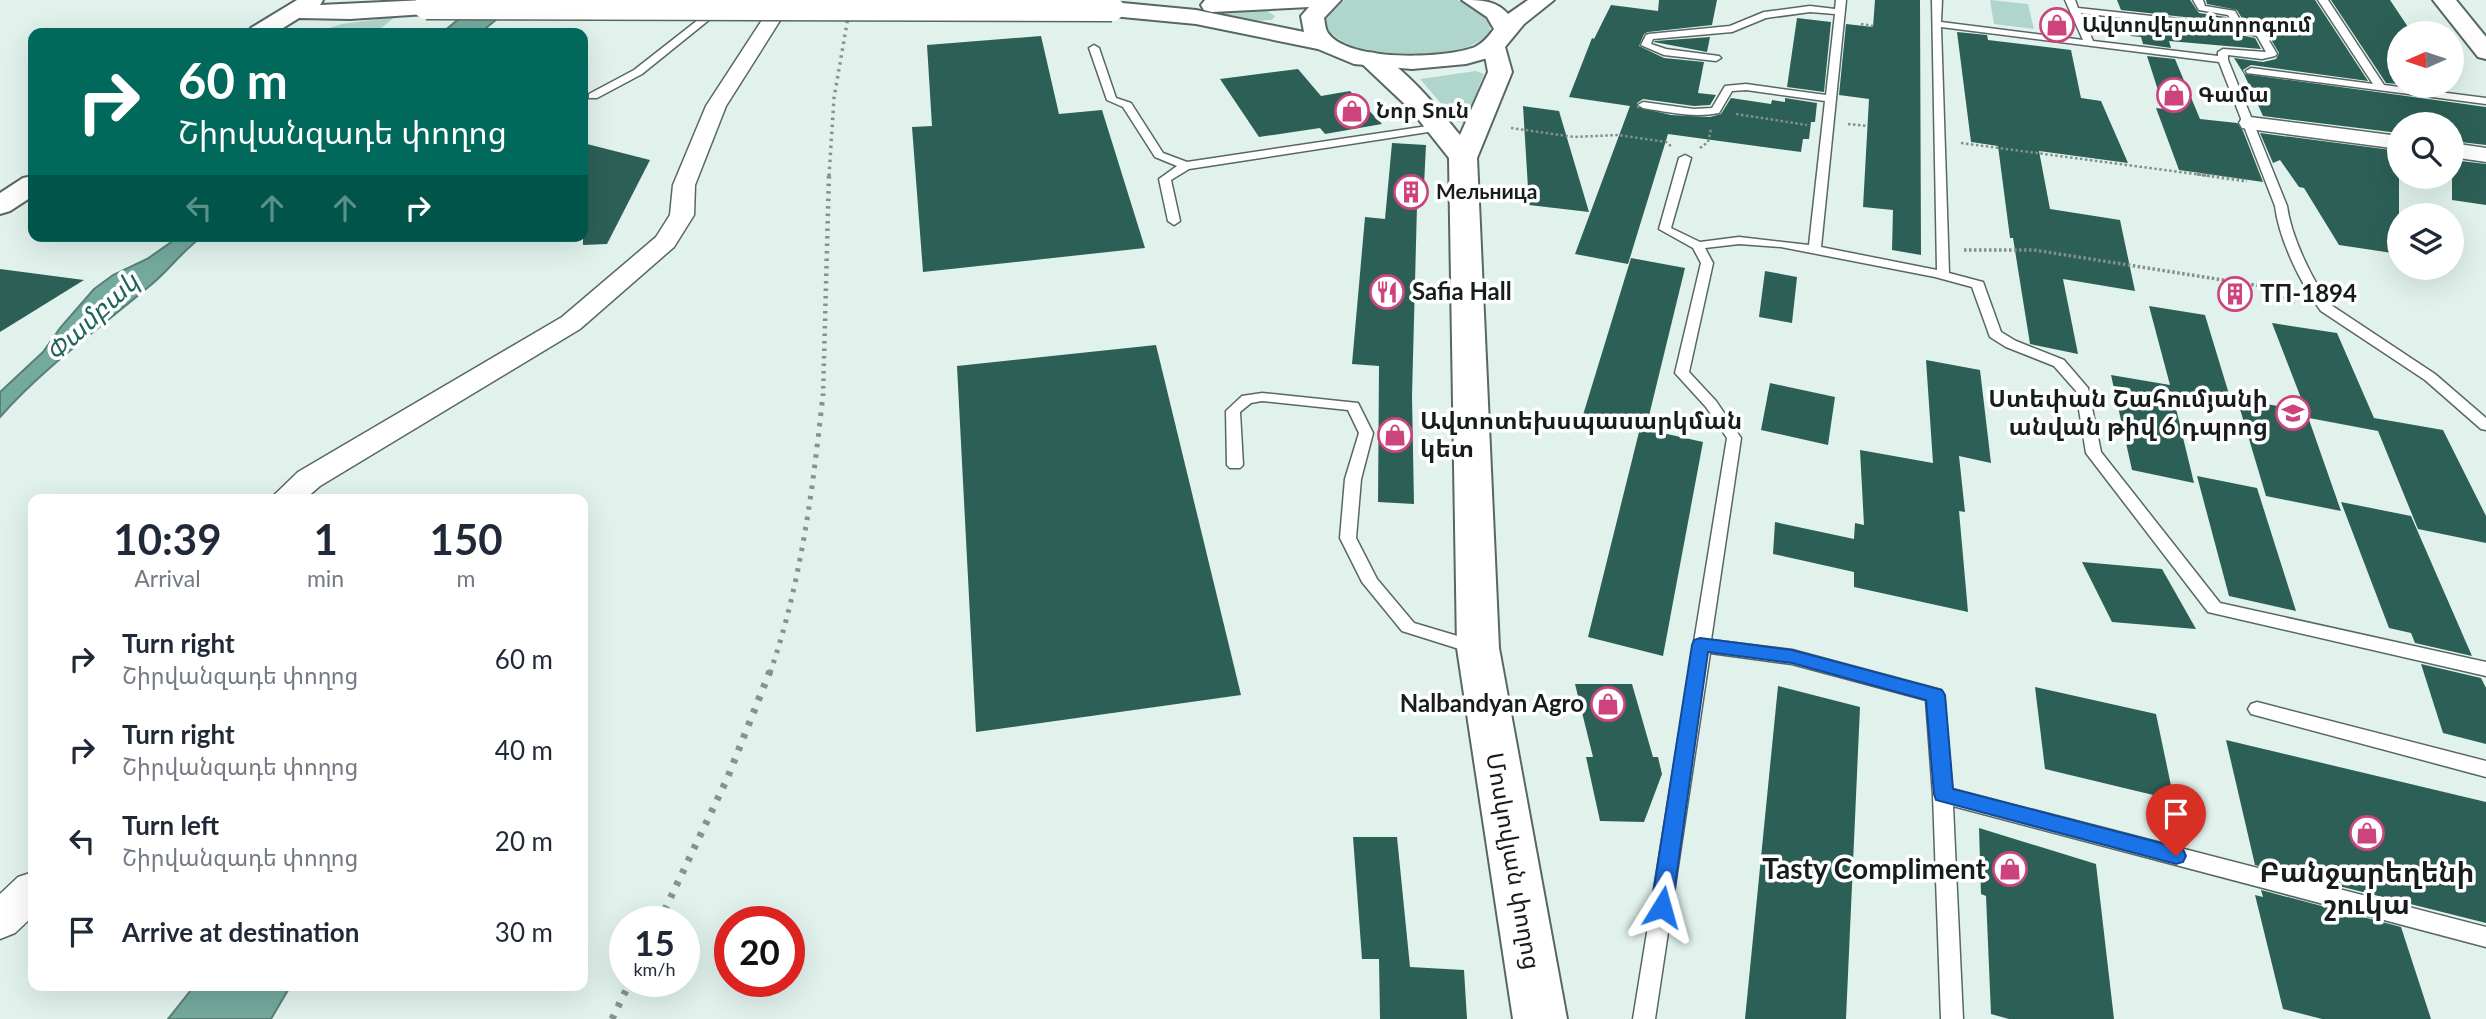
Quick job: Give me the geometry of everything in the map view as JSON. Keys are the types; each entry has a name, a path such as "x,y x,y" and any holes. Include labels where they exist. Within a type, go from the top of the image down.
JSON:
{"main road":[{"path":"292,22 312,0"},
{"path":"381,0 419,3 1112,9 1322,0"},
{"path":"1327,44 1316,35 1310,25 1312,16 1330,0"},
{"path":"1473,0 1495,12 1500,37"},
{"path":"1112,9 1196,17 1327,44 1369,59 1411,64 1452,61 1477,54 1500,37 1514,19 1543,0"},
{"path":"2444,0 2486,52"},
{"path":"274,28 292,22 342,19 419,3"},
{"path":"404,28 419,3"},
{"name":"Մոսկովյան փողոց","path":"1500,37 1500,72 1452,143 1478,648 1540,1019"},
{"path":"1369,59 1390,74 1452,143"},
{"path":"0,205 28,187"},
{"path":"0,221 28,210"}],"street":[{"path":"291,494 309,479 571,323 665,242 682,215 684,185 716,106 784,0"},
{"path":"2250,123 2387,141"},
{"path":"2464,152 2486,155"},
{"path":"0,920 28,895"}],"lane":[{"path":"593,96 638,72 730,0"},
{"path":"1815,249 1841,0"},
{"path":"1937,0 1942,273"},
{"path":"2070,0 2089,43"},
{"path":"2198,0 2202,8 2232,13 2241,29"},
{"path":"2323,0 2381,88"},
{"path":"1716,58 1664,52 1646,44 1649,37 1732,29 1764,15 1811,4 1839,12"},
{"path":"2075,10 2241,29 2261,34 2272,54 2262,56 2222,52 2223,60 2281,206 2283,223 2315,293 2326,308 2430,377 2486,426"},
{"path":"1936,24 2223,60"},
{"path":"1094,48 1112,100 1126,105 1158,155 1186,166 1452,143"},
{"path":"2251,71 2486,101"},
{"path":"1643,106 1694,112 1715,111 1728,88 1746,87 1832,99"},
{"path":"1644,1019 1734,438 1711,404 1682,373 1707,263 1698,247 1665,229 1690,154"},
{"path":"1174,221 1165,179 1186,166"},
{"path":"1698,247 1717,241 1743,240 1815,249 1942,273 1978,285 1995,334 2011,344 2059,363 2083,391 2094,453 2214,608 2486,669"},
{"path":"1235,465 1233,411 1247,399 1262,397 1353,406 1366,433 1353,479 1348,538 1370,582 1408,626 1478,648"},
{"path":"1700,645 1792,657 1935,695 1943,794 1952,1019"},
{"path":"2257,709 2486,769"},
{"path":"1943,794 2486,937"}],"path":[{"path":"1511,128 1574,136 1618,135 1666,142 1690,154 1707,142 1715,111 1829,128"},
{"path":"1939,140 2239,180"},
{"path":"1942,250 2034,250 2267,288 2291,303 2326,308"}],"shaded area":[{"path":"1345,0 1457,0 1482,11 1490,22 1490,33 1474,44 1453,52 1406,57 1381,54 1339,39 1324,26 1325,17 1330,10"},
{"path":"1990,0 2028,4 2034,29 1994,24"},
{"path":"1264,9 1275,16 1272,20 1253,21 1188,10"},
{"path":"395,17 381,28 329,28"},
{"path":"1476,71 1484,74 1464,123 1456,121 1420,79"}],"water":[{"path":"481,0 520,0 486,28 448,28"},
{"name":"Փամբակ","path":"171,242 195,242 152,284 54,364 0,417 0,392 43,352 94,289 113,275 147,259"},
{"path":"190,991 287,991 271,1019 168,1019"}],"building":[{"path":"1659,0 1717,0 1712,25 1648,32 1644,34 1639,46 1664,58 1704,62 1698,93 1716,95 1710,105 1694,106 1643,99 1637,103 1637,107 1671,115 1710,117 1721,114 1731,98 1771,104 1772,100 1785,102 1785,98 1817,103 1815,122 1811,122 1809,139 1803,139 1801,152 1668,134 1628,264 1575,254 1630,106 1569,97 1592,38 1594,39 1611,5 1658,11"},
{"path":"1875,0 1920,0 1921,255 1892,250 1893,210 1863,207 1869,99 1839,95 1846,24 1873,27"},
{"path":"2117,0 2190,0 2199,13 2226,17 2229,22 2121,10"},
{"path":"2206,0 2315,0 2368,81 2251,65 2243,70 2245,74 2387,93 2387,98 2420,98 2486,107 2486,145 2464,142 2464,112 2387,112 2387,132 2263,116 2234,58 2263,62 2276,59 2279,53 2266,31 2246,25 2237,10 2207,4"},
{"path":"2331,0 2390,0 2404,21 2387,21 2386,83"},
{"path":"1797,18 1831,22 1824,92 1787,87"},
{"path":"2125,21 2255,38 2261,49 2169,41 2171,48 2143,44 2141,37 2130,36"},
{"path":"1957,32 1987,35 1988,40 2071,50 2081,98 2101,101 2128,163 2039,151 2050,209 2120,220 2135,291 2063,279 2078,354 2030,344 2013,238 2010,238 1998,146 1971,142"},
{"path":"1041,36 1059,114 1102,110 1145,248 923,272 912,127 932,126 927,45"},
{"path":"1710,37 1707,52 1654,42 1655,41"},
{"path":"2147,56 2175,59 2200,119 2237,123 2243,131 2263,182 2179,170 2156,108 2164,109"},
{"path":"1298,69 1321,96 1350,91 1382,124 1325,134 1320,128 1259,137 1220,79"},
{"path":"1523,106 1559,111 1589,212 1529,205"},
{"path":"2260,133 2387,149 2387,189 2399,189 2399,203 2387,203 2387,252 2339,245 2304,188 2299,187 2280,160 2273,163"},
{"path":"1392,143 1426,145 1423,206 1417,206 1412,396 1414,504 1378,502 1379,366 1352,364 1365,217 1385,219"},
{"path":"588,144 650,160 607,244 583,245 583,242 588,242"},
{"path":"2464,161 2486,164 2486,205 2452,200 2452,189 2464,189"},
{"path":"1631,258 1685,268 1646,428 1583,415"},
{"path":"0,269 84,280 0,332"},
{"path":"1765,271 1797,277 1792,323 1759,317"},
{"path":"2149,306 2205,315 2232,404 2172,393 2194,483 2132,470 2111,375 2170,385"},
{"path":"2272,323 2337,333 2374,418 2443,430 2486,516 2486,543 2418,529 2378,431 2309,418 2307,414 2341,511 2266,496 2237,399 2306,411"},
{"path":"1156,345 1241,695 976,732 957,366"},
{"path":"1926,360 1980,370 1991,463 1959,456 1965,512 1959,511 1968,612 1854,587 1854,572 1773,554 1775,522 1854,539 1855,523 1864,525 1860,450 1933,463"},
{"path":"1770,383 1835,397 1828,445 1761,430"},
{"path":"1640,428 1703,442 1663,656 1588,637"},
{"path":"2197,476 2257,488 2296,611 2229,596"},
{"path":"2341,502 2411,516 2472,656 2415,643 2411,633 2389,628"},
{"path":"2082,562 2162,569 2196,629 2112,622"},
{"path":"2421,664 2481,678 2486,688 2486,744 2443,733"},
{"path":"1575,684 1632,684 1653,757 1658,757 1662,774 1644,822 1600,821 1586,757 1593,757"},
{"path":"1778,686 1860,707 1846,1019 1745,1019"},
{"path":"2035,687 2156,714 2174,800 2045,769"},
{"name":"Բանջարեղենի շուկա","path":"2226,740 2486,802 2486,923 2255,865"},
{"path":"1979,828 2096,864 2114,1019 2009,1019 1991,1014 1986,896 1981,894"},
{"path":"1353,837 1397,837 1410,967 1464,970 1467,1019 1380,1019 1379,959 1362,959"},
{"path":"2261,890 2401,927 2431,1019 2322,1019 2283,1009 2255,895 2263,897"}],"railway":[{"path":"829,176 834,98 851,0"},
{"path":"823,396 829,174"},
{"path":"770,673 798,570 823,394"},
{"path":"667,906 727,779 770,671"},
{"path":"612,1019 623,997"}],"place":[{"name":"Ավտովերանորոգում","path":"2057,25"},
{"name":"Գամա","path":"2174,95"},
{"name":"Նոր Տուն","path":"1352,111"},
{"name":"Мельница","path":"1411,192"},
{"name":"Safia Hall","path":"1387,292"},
{"name":"ТП-1894","path":"2235,294"},
{"name":"Ստեփան Շահումյանի անվան թիվ 6 դպրոց","path":"2293,413"},
{"name":"Ավտոտեխսպասարկման կետ","path":"1395,435"},
{"name":"Nalbandyan Agro","path":"1608,704"},
{"name":"Բանջարեղենի շուկա","path":"2367,833"},
{"name":"Tasty Compliment","path":"2010,869"}],"route":[{"path":"1662,907 1700,645 1792,657 1935,695 1943,794 2176,856"}]}
